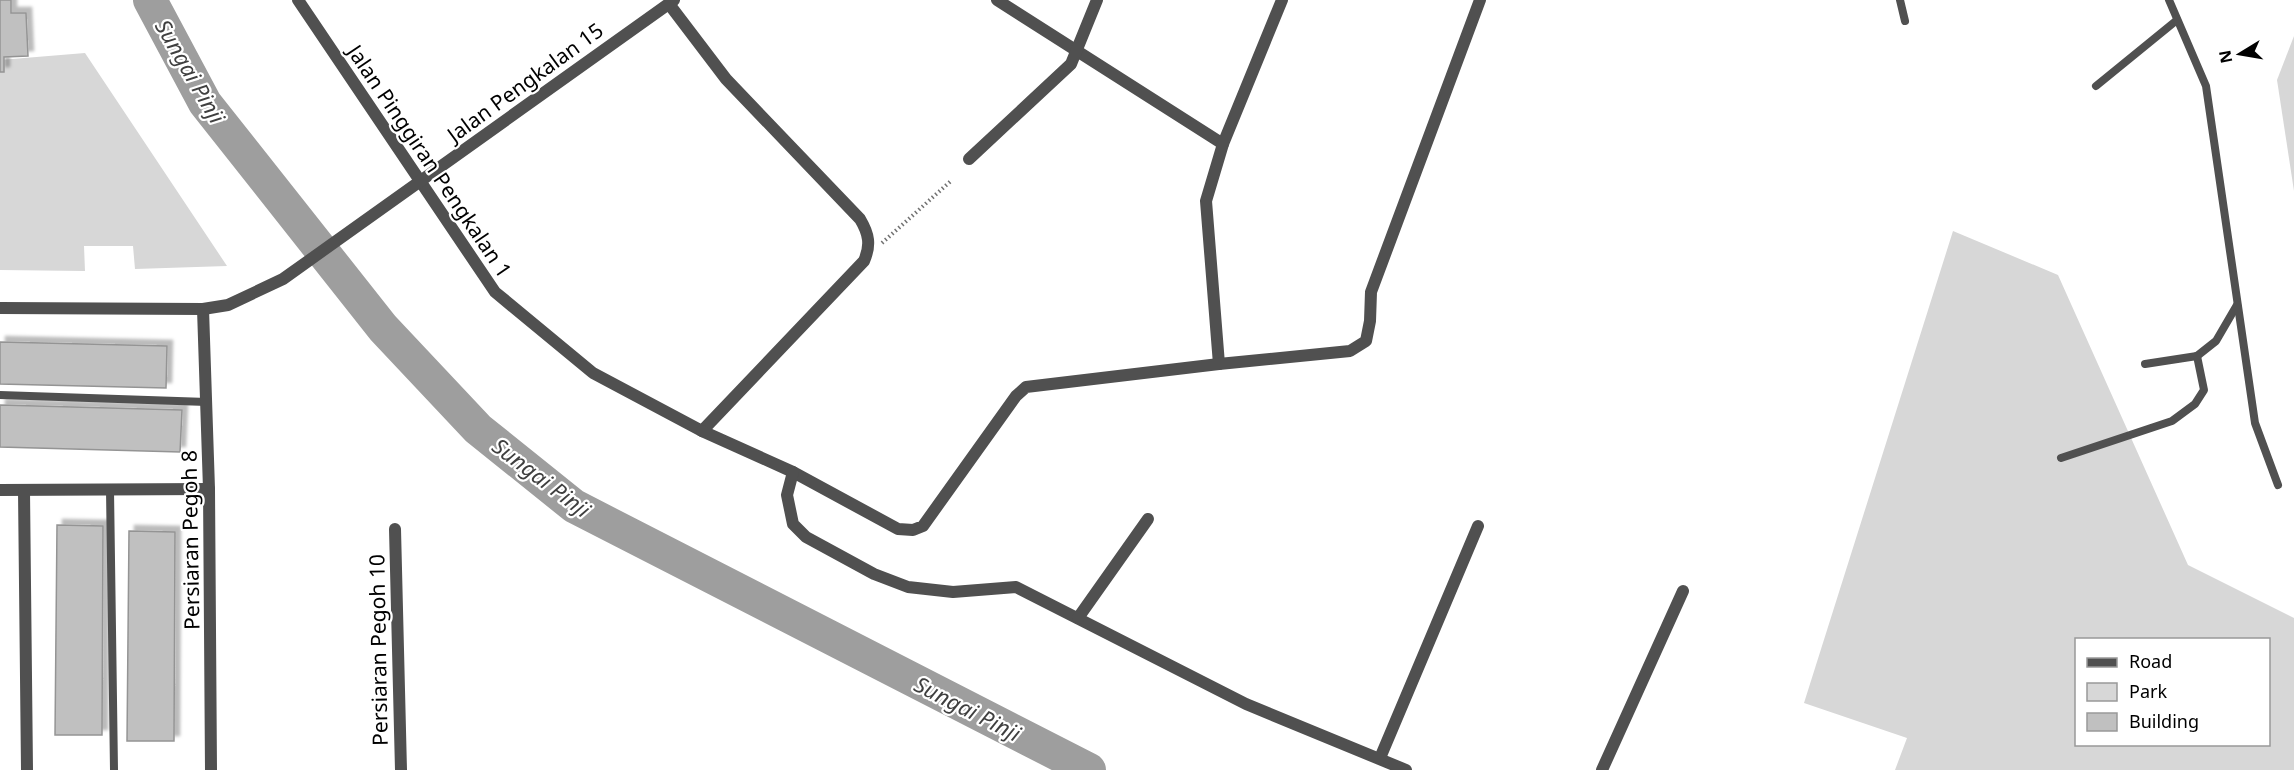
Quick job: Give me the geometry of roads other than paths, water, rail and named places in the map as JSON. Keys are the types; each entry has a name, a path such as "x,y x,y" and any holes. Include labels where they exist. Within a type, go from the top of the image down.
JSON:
{"street":[{"name":"Jalan Pinggiran Pengkalan 1","path":"298,0 495,292 593,373 702,431 793,472 898,529 913,530 923,526 1016,396 1026,387 1350,351 1366,341 1370,321 1371,292 1480,0"},
{"path":"997,0 1223,144"},
{"path":"969,159 1071,64 1097,0"},
{"path":"1219,364 1206,201 1223,144 1282,0"},
{"name":"Jalan Pengkalan 15","path":"0,308 203,309 228,304 283,279 671,2"},
{"path":"671,2 726,79 860,219 867,231 869,245 864,261 702,431"},
{"name":"Persiaran Pegoh 8","path":"203,309 209,489 211,770"},
{"path":"793,472 787,495 793,524 806,537 874,574 908,587 953,592 1016,587 1246,704 1406,770"},
{"path":"0,490 209,489"},
{"path":"24,491 27,770"},
{"path":"1078,618 1148,519"},
{"path":"1380,758 1478,526"},
{"name":"Persiaran Pegoh 10","path":"395,529 401,770"},
{"path":"1602,770 1683,591"}],"lane":[{"path":"1900,0 1905,21"},
{"path":"2169,0 2206,86 2255,423 2278,485"},
{"path":"2096,86 2177,20"},
{"path":"2145,364 2197,356 2216,341 2237,304"},
{"path":"2061,458 2172,422 2195,404 2204,390 2197,356"},
{"path":"0,395 207,402"},
{"path":"110,490 114,770"}],"waterway":[{"name":"Sungai Pinji","path":"150,0 205,103 383,328 478,429 574,506 1089,770"}]}
